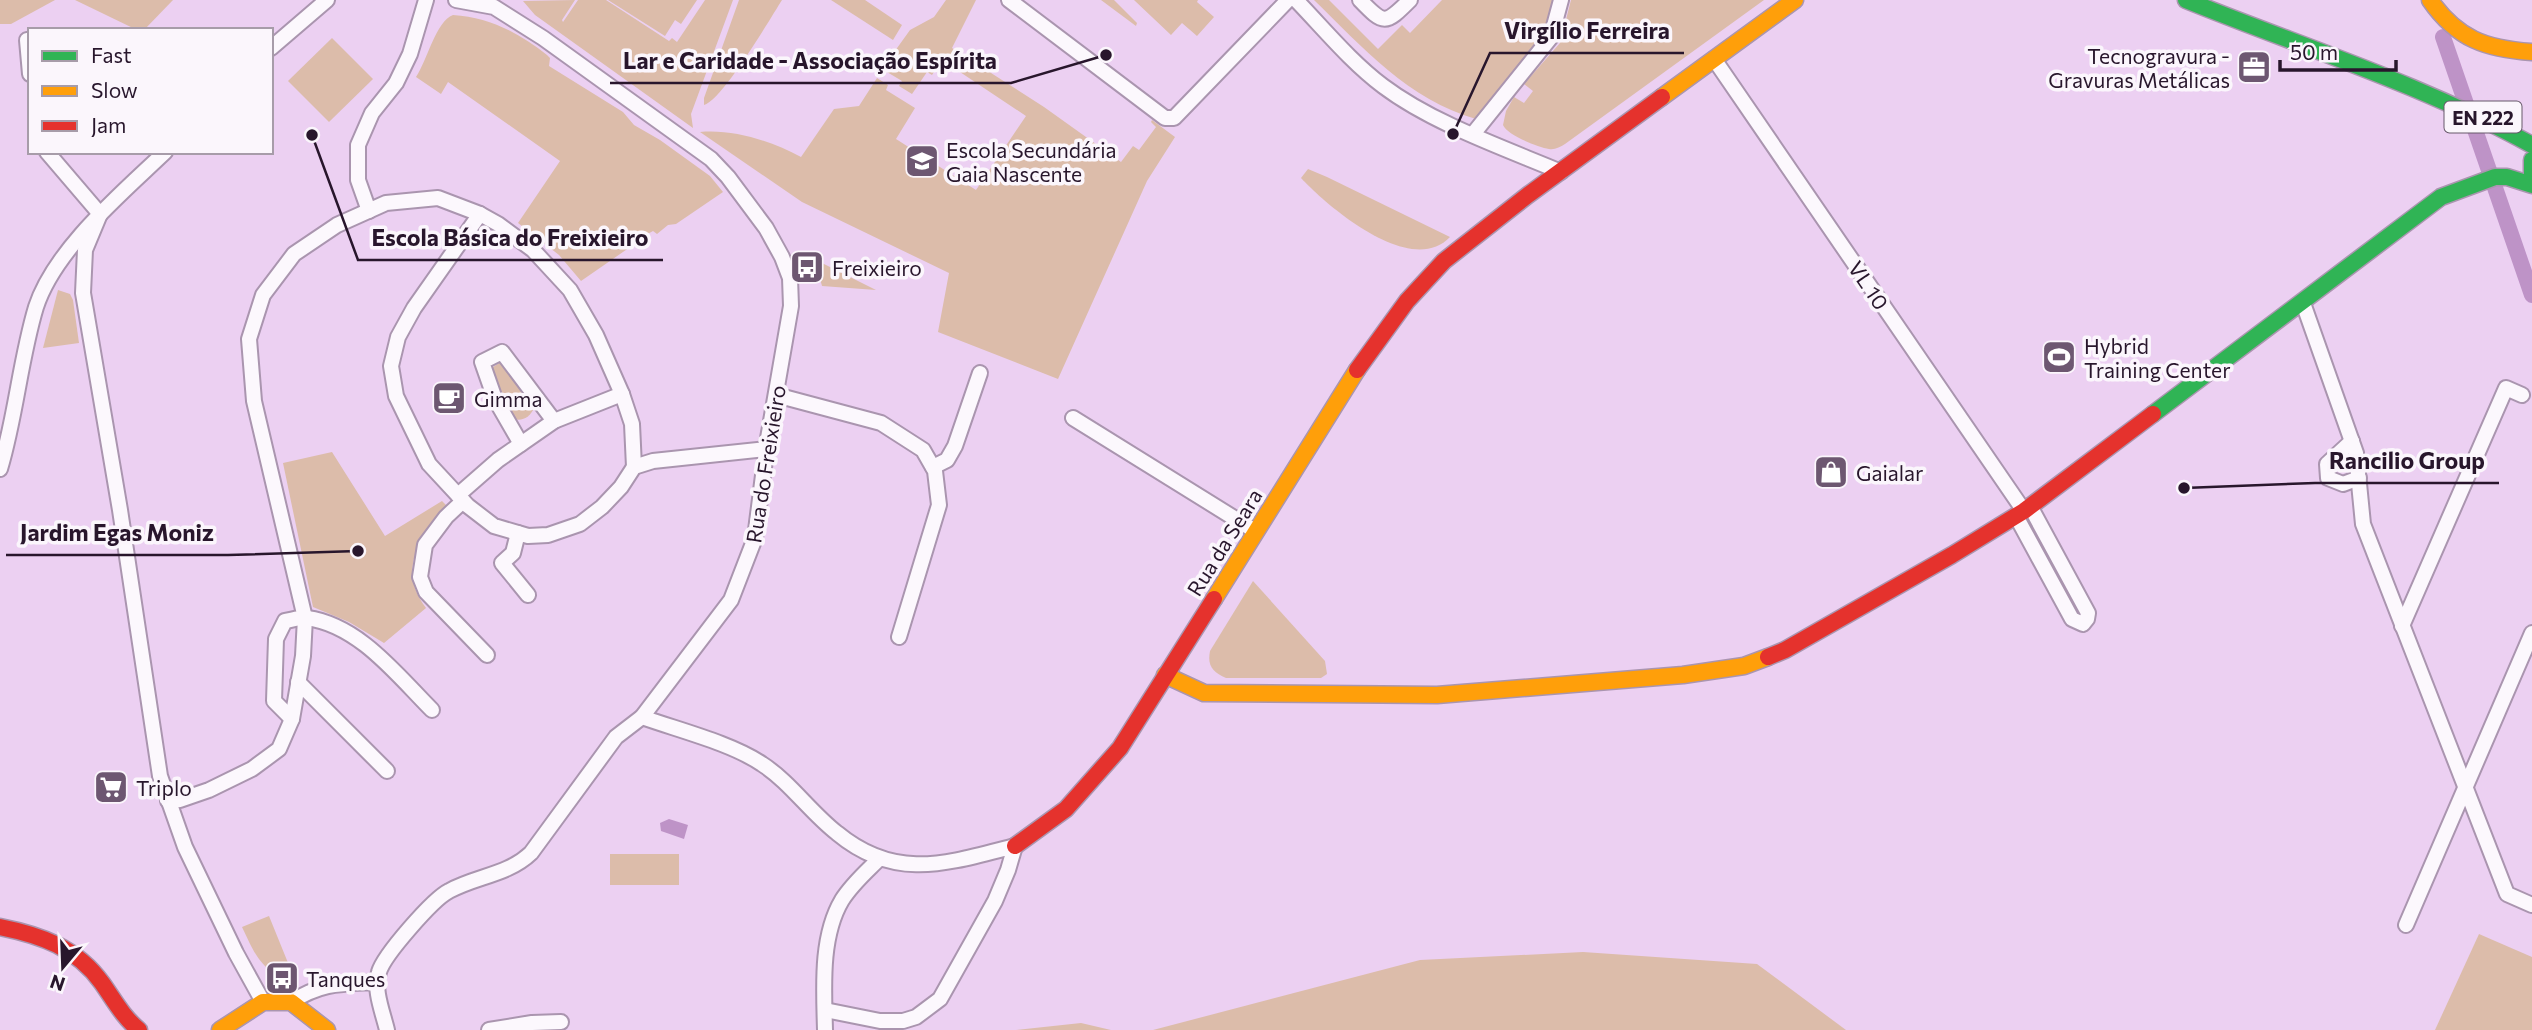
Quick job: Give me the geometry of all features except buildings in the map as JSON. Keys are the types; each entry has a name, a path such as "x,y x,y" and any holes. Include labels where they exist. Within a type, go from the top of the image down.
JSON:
{"street":[{"path":"273,46 327,0"},
{"path":"369,211 358,180 358,145 372,113 396,83 410,54 426,0"},
{"path":"456,0 497,3"},
{"path":"1009,0 1165,118 1174,118 1288,0"},
{"path":"1296,0 1383,86 1416,108 1561,172"},
{"path":"1360,0 1378,18 1386,20 1392,18 1410,0"},
{"path":"1473,134 1551,37 1561,0"},
{"name":"Rua da Seara","path":"642,717 758,761 773,771 837,834 879,859 911,864 943,864 1015,846 1066,809 1120,748 1356,372 1407,301 1444,261 1795,0"},
{"name":"EN 222","path":"2186,0 2392,77 2492,122 2532,145"},
{"path":"2430,0 2448,25 2466,37 2484,45 2532,52"},
{"name":"Rua do Freixieiro","path":"378,982 378,973 384,960 447,891 519,865 531,853 616,737 642,717 731,600 755,538 766,449 792,306 790,278 782,257 756,214 728,177 710,159 497,3"},
{"path":"27,40 28,51"},
{"name":"VL 10","path":"1714,59 2023,511"},
{"path":"49,154 100,214"},
{"path":"0,469 37,305 55,268 100,214 163,154"},
{"name":"EN 222","path":"2532,160 2532,175"},
{"path":"1165,675 1204,693 1437,695 1683,675 1744,666 1785,650 1952,555 2023,511 2441,197 2495,177 2507,177 2532,185"},
{"path":"168,802 209,790 252,769 279,749 292,719 305,618 254,401 249,339 263,295 294,254 338,225 386,203 439,198 498,224 533,250 570,290 596,335 632,424 634,467"},
{"path":"100,214 85,250 83,293 120,510 160,775 185,847 263,1002"},
{"path":"480,214 414,308 398,337 391,366 396,396 429,464 460,498 494,526 528,536 548,535 580,524 615,494 634,467 653,461 766,449"},
{"path":"2303,303 2356,453 2363,524 2507,894 2532,905"},
{"path":"521,444 495,398 482,362 502,352 554,421"},
{"path":"933,467 947,460 955,446 981,373"},
{"path":"2402,626 2507,388 2522,395"},
{"path":"487,655 426,592 420,577 425,545 460,498 521,444 554,421 622,394"},
{"path":"776,395 881,424 923,450 933,467 939,505 899,637"},
{"path":"1073,418 1255,531"},
{"path":"2352,441 2327,464 2328,478 2343,484 2359,478"},
{"path":"2023,511 2088,613 2083,624 2073,619 2023,511"},
{"path":"518,533 513,553 502,563 528,595"},
{"path":"292,719 274,701 276,639 285,621 305,618 336,628 368,646 432,710"},
{"path":"2406,925 2532,633"},
{"path":"298,682 387,771"},
{"path":"825,1010 880,1021 903,1021 916,1017 940,999 995,901 1015,846"},
{"path":"825,1030 826,967 832,921 854,884 879,859"},
{"path":"0,927 41,936 72,952 89,965 134,1028"},
{"path":"220,1030 263,1002 291,1002 328,984 378,982 387,1030"},
{"path":"291,1002 327,1030"},
{"path":"489,1030 532,1023 561,1022"}],"shaded area":[{"path":"0,0 55,0 11,24 0,24"},
{"path":"75,0 173,0 146,28 133,28"},
{"path":"575,0 563,22 578,0 606,0 669,41 672,38 677,42 705,0 733,0 691,114 693,128 535,15 523,1"},
{"path":"608,0 697,0 681,24 675,20 665,36"},
{"path":"739,0 782,0 722,90 704,105 704,98"},
{"path":"831,0 865,0 902,25 893,40"},
{"path":"946,0 976,0 952,48 1044,107 1121,162 1133,146 1139,150 1156,127 1152,120 1175,137 1147,181 1058,379 938,332 949,273 802,202 700,132 726,132 752,137 801,157 834,109 859,106 877,78 888,85 886,90 915,108 896,139 976,190 1026,116 942,60 932,75 927,72 912,94 899,86 902,81 882,69 910,30 934,17"},
{"path":"1101,0 1114,0 1137,23 1136,26"},
{"path":"1134,0 1198,0 1214,17 1197,36 1182,23 1171,35"},
{"path":"1314,0 1329,0 1378,49 1402,25 1410,33 1442,0 1554,0 1546,36 1476,119 1429,99 1408,85 1369,53"},
{"path":"1571,0 1764,0 1565,144 1549,149 1516,136 1503,125 1506,111 1514,97 1524,103 1533,91 1524,84 1560,43"},
{"path":"453,15 491,23 526,40 550,58 549,66 623,112 634,125 710,176 723,192 676,224 668,225 657,234 653,231 635,241 636,243 581,281 559,255 518,223 560,161 448,82 441,94 416,77 437,33"},
{"path":"332,38 373,79 329,122 288,81"},
{"path":"1308,169 1450,237 1434,247 1414,249 1393,244 1371,234 1330,205 1301,178"},
{"path":"816,260 876,290 822,286"},
{"path":"58,290 70,294 73,300 79,343 43,348"},
{"path":"501,362 534,407 529,416 523,419 514,419 491,374 493,367"},
{"path":"332,452 385,536 442,501 447,506 421,542 413,567 417,594 426,608 384,643 349,622 313,607 283,463"},
{"path":"1253,581 1325,661 1327,674 1321,678 1226,678 1212,668 1209,661 1210,651"},
{"path":"669,819 688,825 684,839 661,831 660,823"},
{"path":"610,854 679,854 679,885 610,885"},
{"path":"269,916 297,985 275,974 262,963 242,927"},
{"path":"2479,934 2532,957 2532,1030 2435,1030"},
{"path":"1583,952 1757,964 1846,1030 1153,1030 1420,960"},
{"path":"1081,1023 1111,1030 1016,1030"}],"waterway":[{"path":"2443,37 2532,295"}],"traffic: fast":[{"path":"2186,0 2448,103 2532,145"},
{"path":"2532,160 2532,175"},
{"path":"2153,414 2441,197 2495,177 2507,177 2532,185"}],"traffic: slow":[{"path":"1662,97 1795,0"},
{"path":"2430,0 2451,24 2474,40 2500,48 2532,52"},
{"path":"1214,599 1357,370"},
{"path":"1165,675 1204,693 1437,695 1683,675 1744,666 1768,657"},
{"path":"220,1030 263,1002 291,1002 327,1030"}],"traffic: jam":[{"path":"1357,370 1407,301 1444,261 1528,195 1662,97"},
{"path":"1768,657 1785,650 1952,555 2024,511 2153,414"},
{"path":"1015,846 1066,809 1120,748 1214,599"},
{"path":"0,927 30,934 70,952 92,971 123,1014 139,1030"}],"place":[{"name":"Lar e Caridade - Associação Espírita","path":"1106,55"},
{"name":"Tecnogravura - Gravuras Metálicas","path":"2254,67"},
{"name":"Virgílio Ferreira","path":"1453,134"},
{"name":"Escola Básica do Freixieiro","path":"312,135"},
{"name":"Escola Secundária Gaia Nascente","path":"922,161"},
{"name":"Freixieiro","path":"807,267"},
{"name":"Hybrid Training Center","path":"2059,357"},
{"name":"Gimma","path":"449,398"},
{"name":"Gaialar","path":"1831,472"},
{"name":"Rancilio Group","path":"2184,488"},
{"name":"Jardim Egas Moniz","path":"358,551"},
{"name":"Triplo","path":"111,787"},
{"name":"Tanques","path":"282,978"}]}
